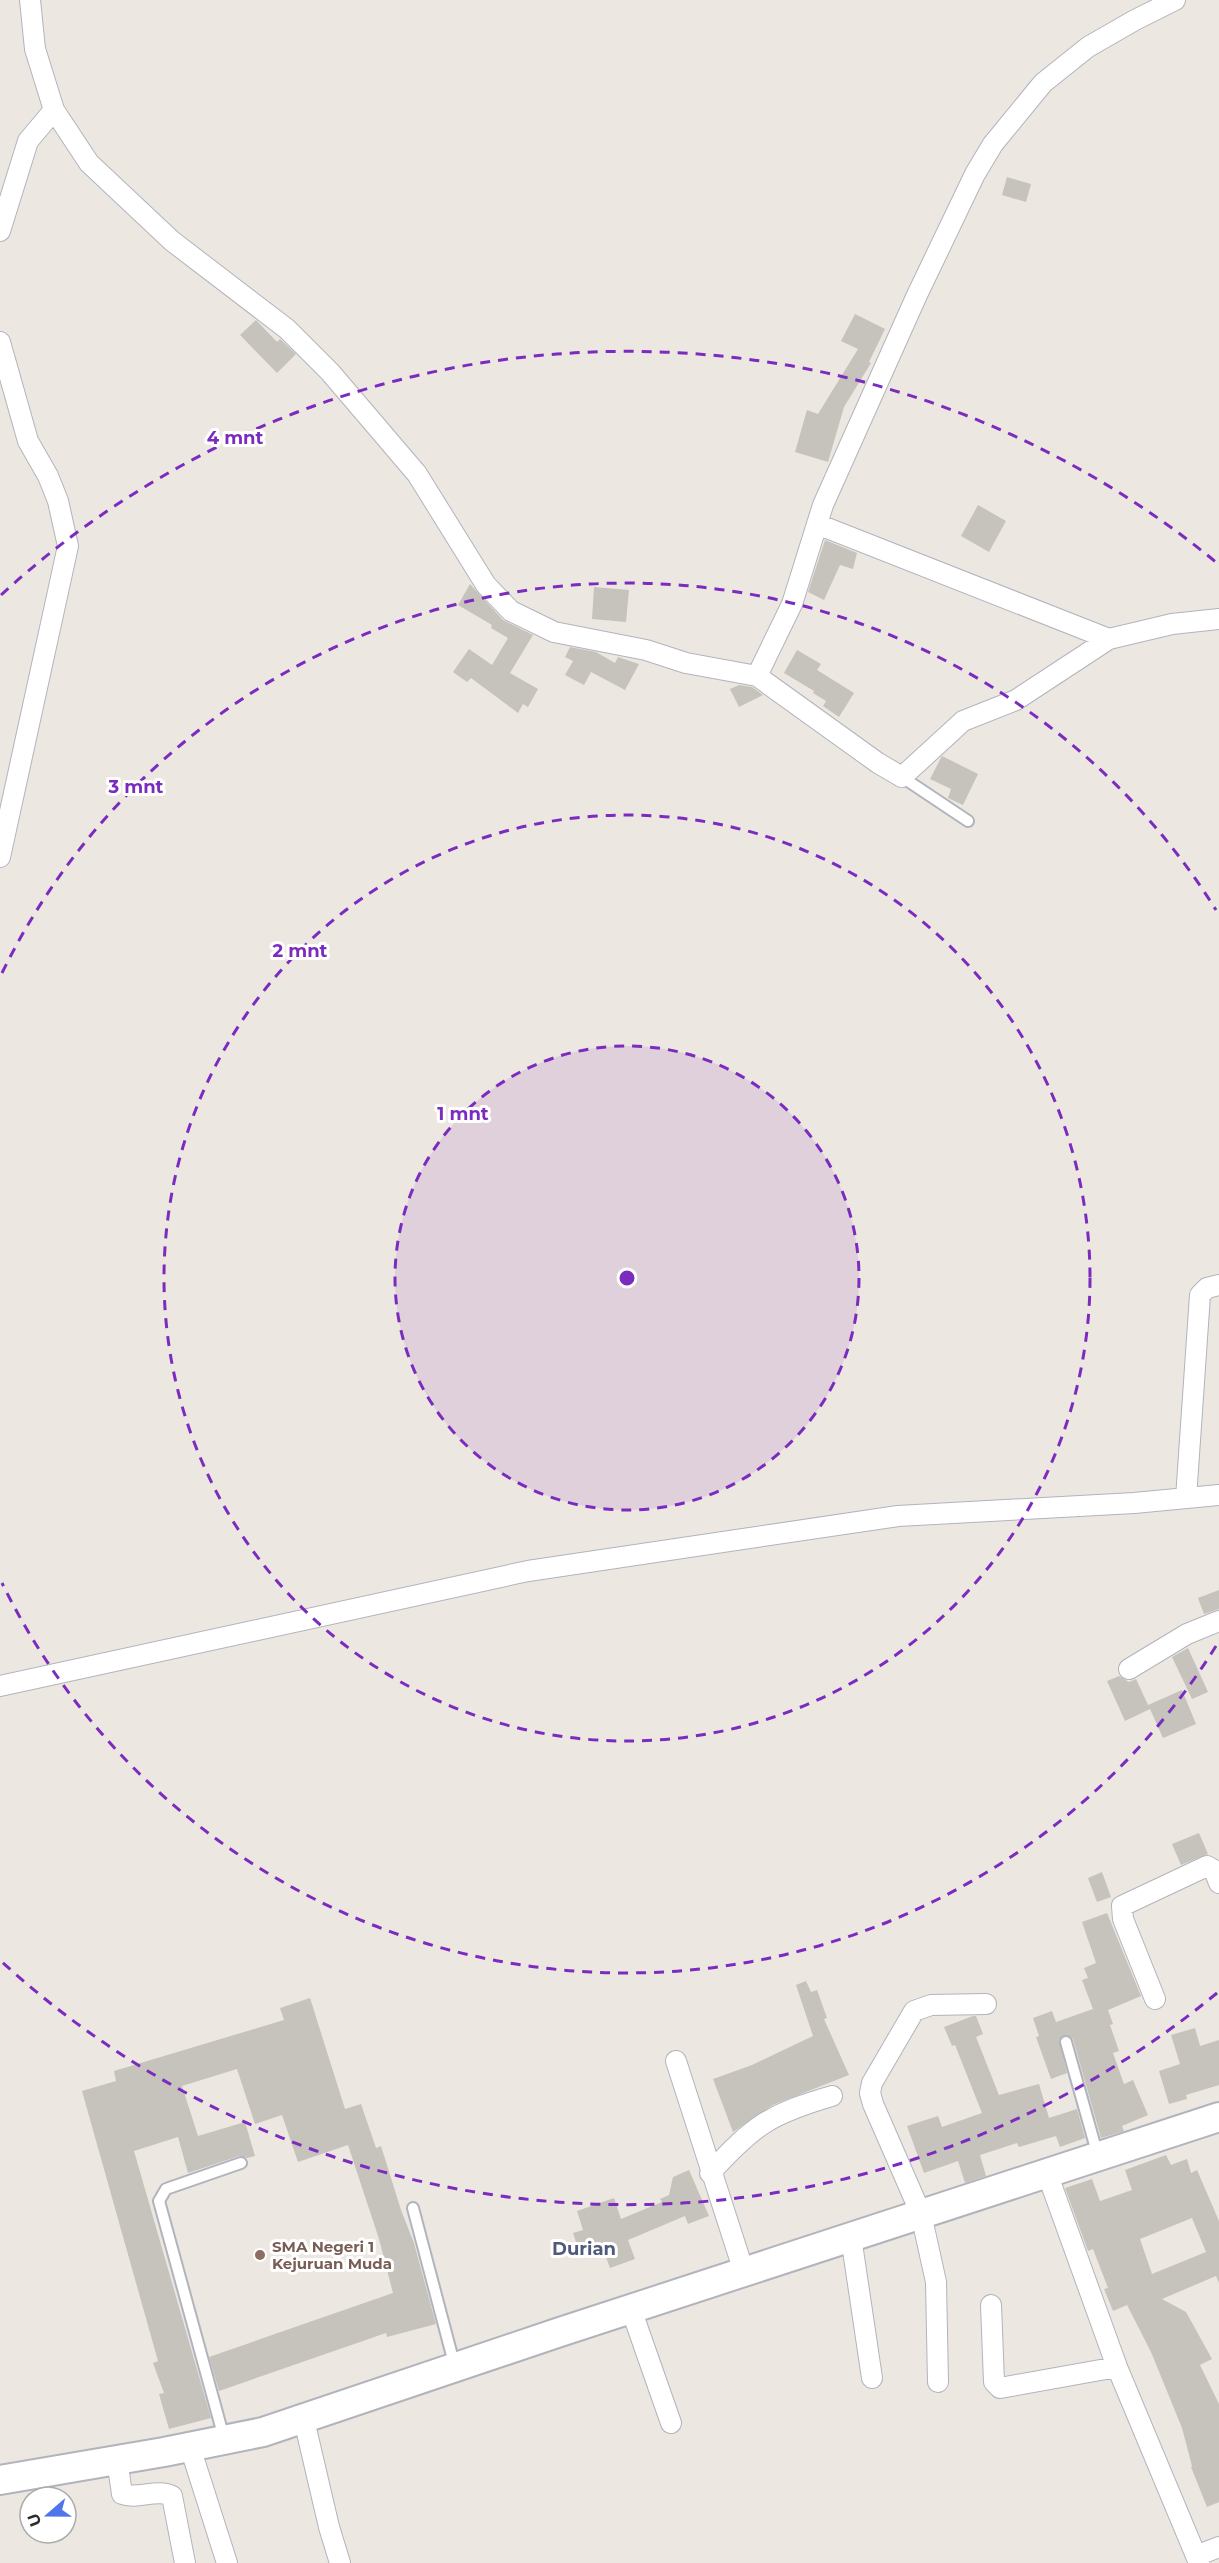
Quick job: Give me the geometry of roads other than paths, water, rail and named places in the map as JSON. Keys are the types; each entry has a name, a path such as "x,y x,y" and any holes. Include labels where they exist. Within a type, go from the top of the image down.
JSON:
{"main road":[{"path":"0,2480 190,2448 304,2420 455,2367 1219,2117"}],"street":[{"path":"30,0 35,49 54,111 89,163 172,241 286,329 330,372 417,474 486,585 511,611 554,632 646,650 686,663 758,676 878,764 902,777 963,721 1016,700 1109,639 1172,624 1219,619"},
{"path":"758,676 792,604 823,505 916,295 975,174 993,144 1017,112 1052,76 1088,47 1175,0"},
{"path":"0,231 28,141 54,111"},
{"path":"0,342 28,441 48,476 58,501 68,546 0,857"},
{"path":"817,524 1109,639"},
{"path":"1186,1498 1200,1295 1207,1288 1219,1286"},
{"path":"0,1686 528,1571 898,1516 1134,1503 1219,1495"},
{"path":"1129,1669 1187,1634 1219,1621"},
{"path":"1155,2000 1123,1918 1122,1906 1207,1866 1214,1870 1219,1883"},
{"path":"938,2382 936,2282 921,2214 873,2104 871,2088 910,2014 914,2011 931,2004 986,2004"},
{"path":"676,2061 710,2173 744,2272"},
{"path":"710,2173 738,2143 772,2117 792,2108 832,2096"},
{"path":"1047,2173 1117,2367 1197,2560 1219,2547"},
{"path":"851,2237 872,2378"},
{"path":"991,2305 994,2382 1000,2388 1117,2367"},
{"path":"631,2309 671,2423"},
{"path":"304,2420 329,2527 340,2563"},
{"path":"190,2448 227,2563"},
{"path":"117,2459 122,2494 129,2496 166,2493 172,2496 185,2563"}],"lane":[{"path":"902,777 968,821"},
{"path":"1066,2042 1098,2157"},
{"path":"225,2441 159,2201 166,2189 241,2163"},
{"path":"413,2208 455,2367"}],"place":[{"name":"SMA Negeri 1 Kejuruan Muda","path":"260,2255"}],"district":[{"name":"Durian","path":"584,2249"}]}
